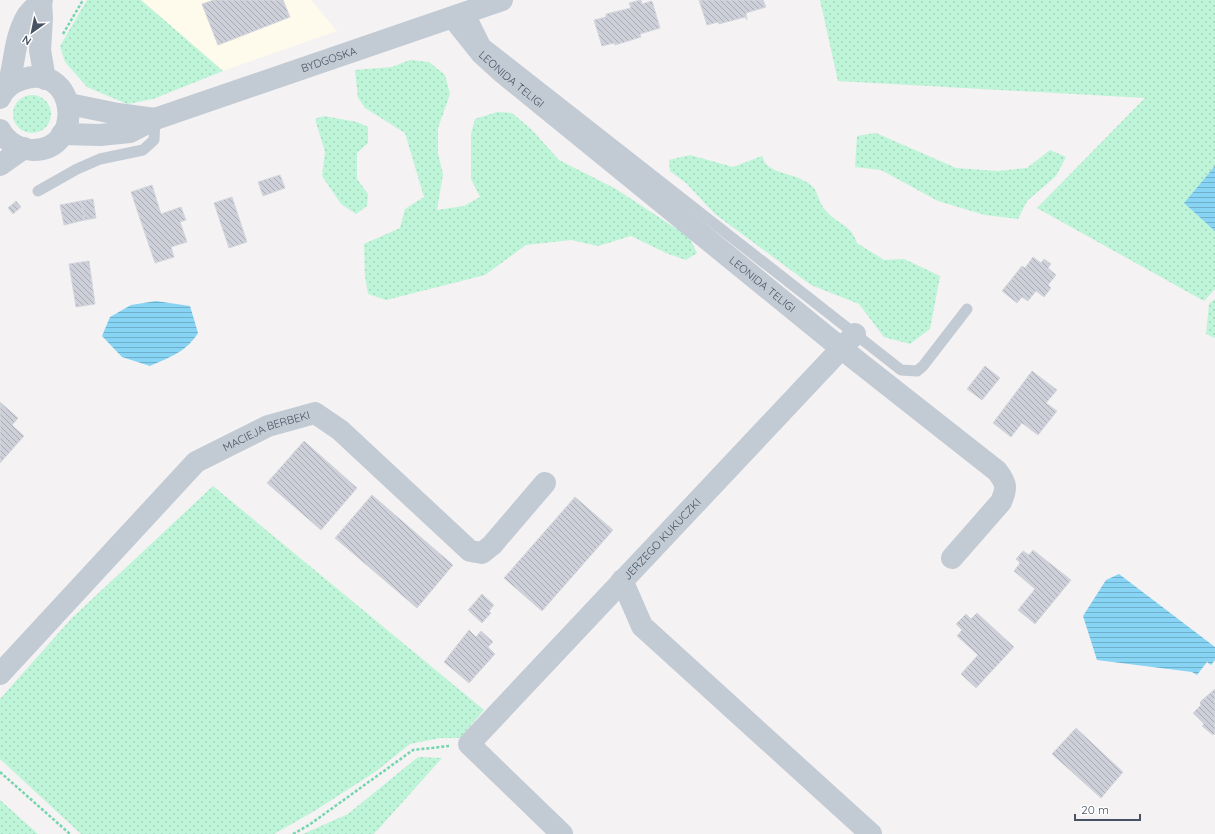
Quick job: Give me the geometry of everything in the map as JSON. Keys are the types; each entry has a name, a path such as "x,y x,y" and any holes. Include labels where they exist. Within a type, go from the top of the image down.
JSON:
{"street":[{"path":"41,0 42,18 40,50 45,79"},
{"path":"4,92 14,69 16,45 21,29 28,15 41,0"},
{"name":"BYDGOSKA","path":"62,134 100,135 130,132 155,119 502,0"},
{"name":"LEONIDA TELIGI","path":"461,15 482,53 503,73 848,342 997,472 1005,482 1005,493 1001,502 952,558"},
{"path":"0,130 2,135 12,144 33,150 46,147 57,141 70,117 69,104 64,92 55,83 45,79 32,76 16,81 4,92"},
{"name":"BYDGOSKA","path":"69,104 118,114 155,119"},
{"path":"0,165 24,148"},
{"name":"JERZEGO KUKUCZKI","path":"469,744 848,342"},
{"name":"MACIEJA BERBEKI","path":"0,674 196,462 268,426 315,413 340,430 470,551 482,553 492,545 545,483"},
{"path":"622,580 642,626 871,834"},
{"path":"469,744 562,834"}],"lane":[{"path":"38,191 77,169 100,159 143,150 154,140 155,119"},
{"path":"848,342 901,370 917,371 923,366 967,309"}],"path":[{"path":"293,834 309,825 413,750 469,744"},
{"path":"0,772 70,834"}],"shaded area":[{"path":"141,0 311,0 337,31 223,71"}],"green space":[{"path":"87,0 141,0 223,71 153,99 127,104 87,87 65,62 60,46"},
{"path":"820,0 1215,0 1215,289 1204,301 1037,208 1145,98 838,81"},
{"path":"410,60 429,62 445,75 450,94 438,128 438,154 443,174 437,210 464,206 480,197 471,179 471,134 475,119 497,112 512,113 532,130 559,160 616,189 689,237 697,253 686,260 666,253 631,236 598,246 571,240 526,245 485,275 386,300 368,294 365,276 364,244 400,228 405,209 424,197 405,133 365,108 358,98 355,70 392,67"},
{"path":"32,95 45,101 51,114 45,127 32,133 19,127 13,114 19,101"},
{"path":"324,116 357,122 368,127 368,143 357,153 357,179 368,194 367,206 356,214 341,204 322,176 325,152 315,119"},
{"path":"876,133 956,168 997,171 1027,168 1050,150 1066,157 1056,176 1027,201 1018,219 985,215 938,201 881,170 855,167 857,136"},
{"path":"690,155 733,167 762,156 765,163 770,168 802,179 813,187 824,208 831,216 848,228 857,243 884,260 904,259 940,276 930,329 910,344 884,337 859,304 811,285 715,214 686,183 670,171 669,160"},
{"path":"1215,299 1215,338 1206,334 1209,304"},
{"path":"213,486 484,710 460,738 440,738 410,744 375,772 316,810 274,834 81,834 0,759 0,699 71,619"},
{"path":"418,757 442,758 374,834 303,834 348,814"},
{"path":"0,800 38,834 0,834"}],"water":[{"path":"1215,166 1215,231 1184,203"},
{"path":"156,301 190,306 198,333 183,349 171,357 150,366 122,357 102,336 110,317 131,305"},
{"path":"1119,574 1215,647 1215,660 1211,665 1207,662 1197,675 1192,672 1097,660 1083,616 1106,580"}],"building":[{"path":"214,0 283,0 290,17 218,45 202,4"},
{"path":"641,0 642,4 652,1 660,28 640,34 641,37 615,45 614,43 602,46 594,20 606,17 606,14 631,8 629,3"},
{"path":"699,0 763,0 766,7 746,13 747,20 745,17 719,24 718,22 707,25"},
{"path":"280,175 285,188 263,196 258,182"},
{"path":"152,185 161,214 181,207 186,220 180,222 187,242 171,247 174,257 155,263 131,192"},
{"path":"232,197 247,242 229,248 214,203"},
{"path":"93,199 96,218 85,220 81,201"},
{"path":"16,201 21,207 13,214 8,208"},
{"path":"81,201 85,220 64,225 60,205"},
{"path":"1033,257 1041,263 1044,259 1051,264 1048,268 1056,275 1048,285 1051,288 1044,297 1036,291 1028,301 1022,297 1017,303 1002,291 1022,266 1025,268"},
{"path":"89,261 95,304 76,307 69,264"},
{"path":"985,366 1000,378 982,400 967,389"},
{"path":"1032,371 1057,390 1046,403 1057,411 1038,435 1022,423 1011,437 993,423"},
{"path":"0,402 18,418 12,425 24,436 0,463"},
{"path":"304,441 357,488 321,530 267,483"},
{"path":"372,495 453,565 417,608 335,538"},
{"path":"575,497 613,530 542,611 504,578"},
{"path":"1033,550 1071,580 1035,624 1018,610 1035,589 1014,571 1020,563 1016,559 1023,551 1029,555"},
{"path":"482,594 494,605 489,611 491,613 482,623 468,610"},
{"path":"977,613 1014,647 976,688 961,674 978,655 957,636 962,630 956,624 966,614 971,619"},
{"path":"469,630 476,637 481,631 493,642 488,647 495,654 469,683 444,662"},
{"path":"1215,689 1215,733 1213,735 1202,726 1204,724 1193,713 1201,705 1200,702"},
{"path":"1076,728 1123,772 1101,798 1052,754"}]}
